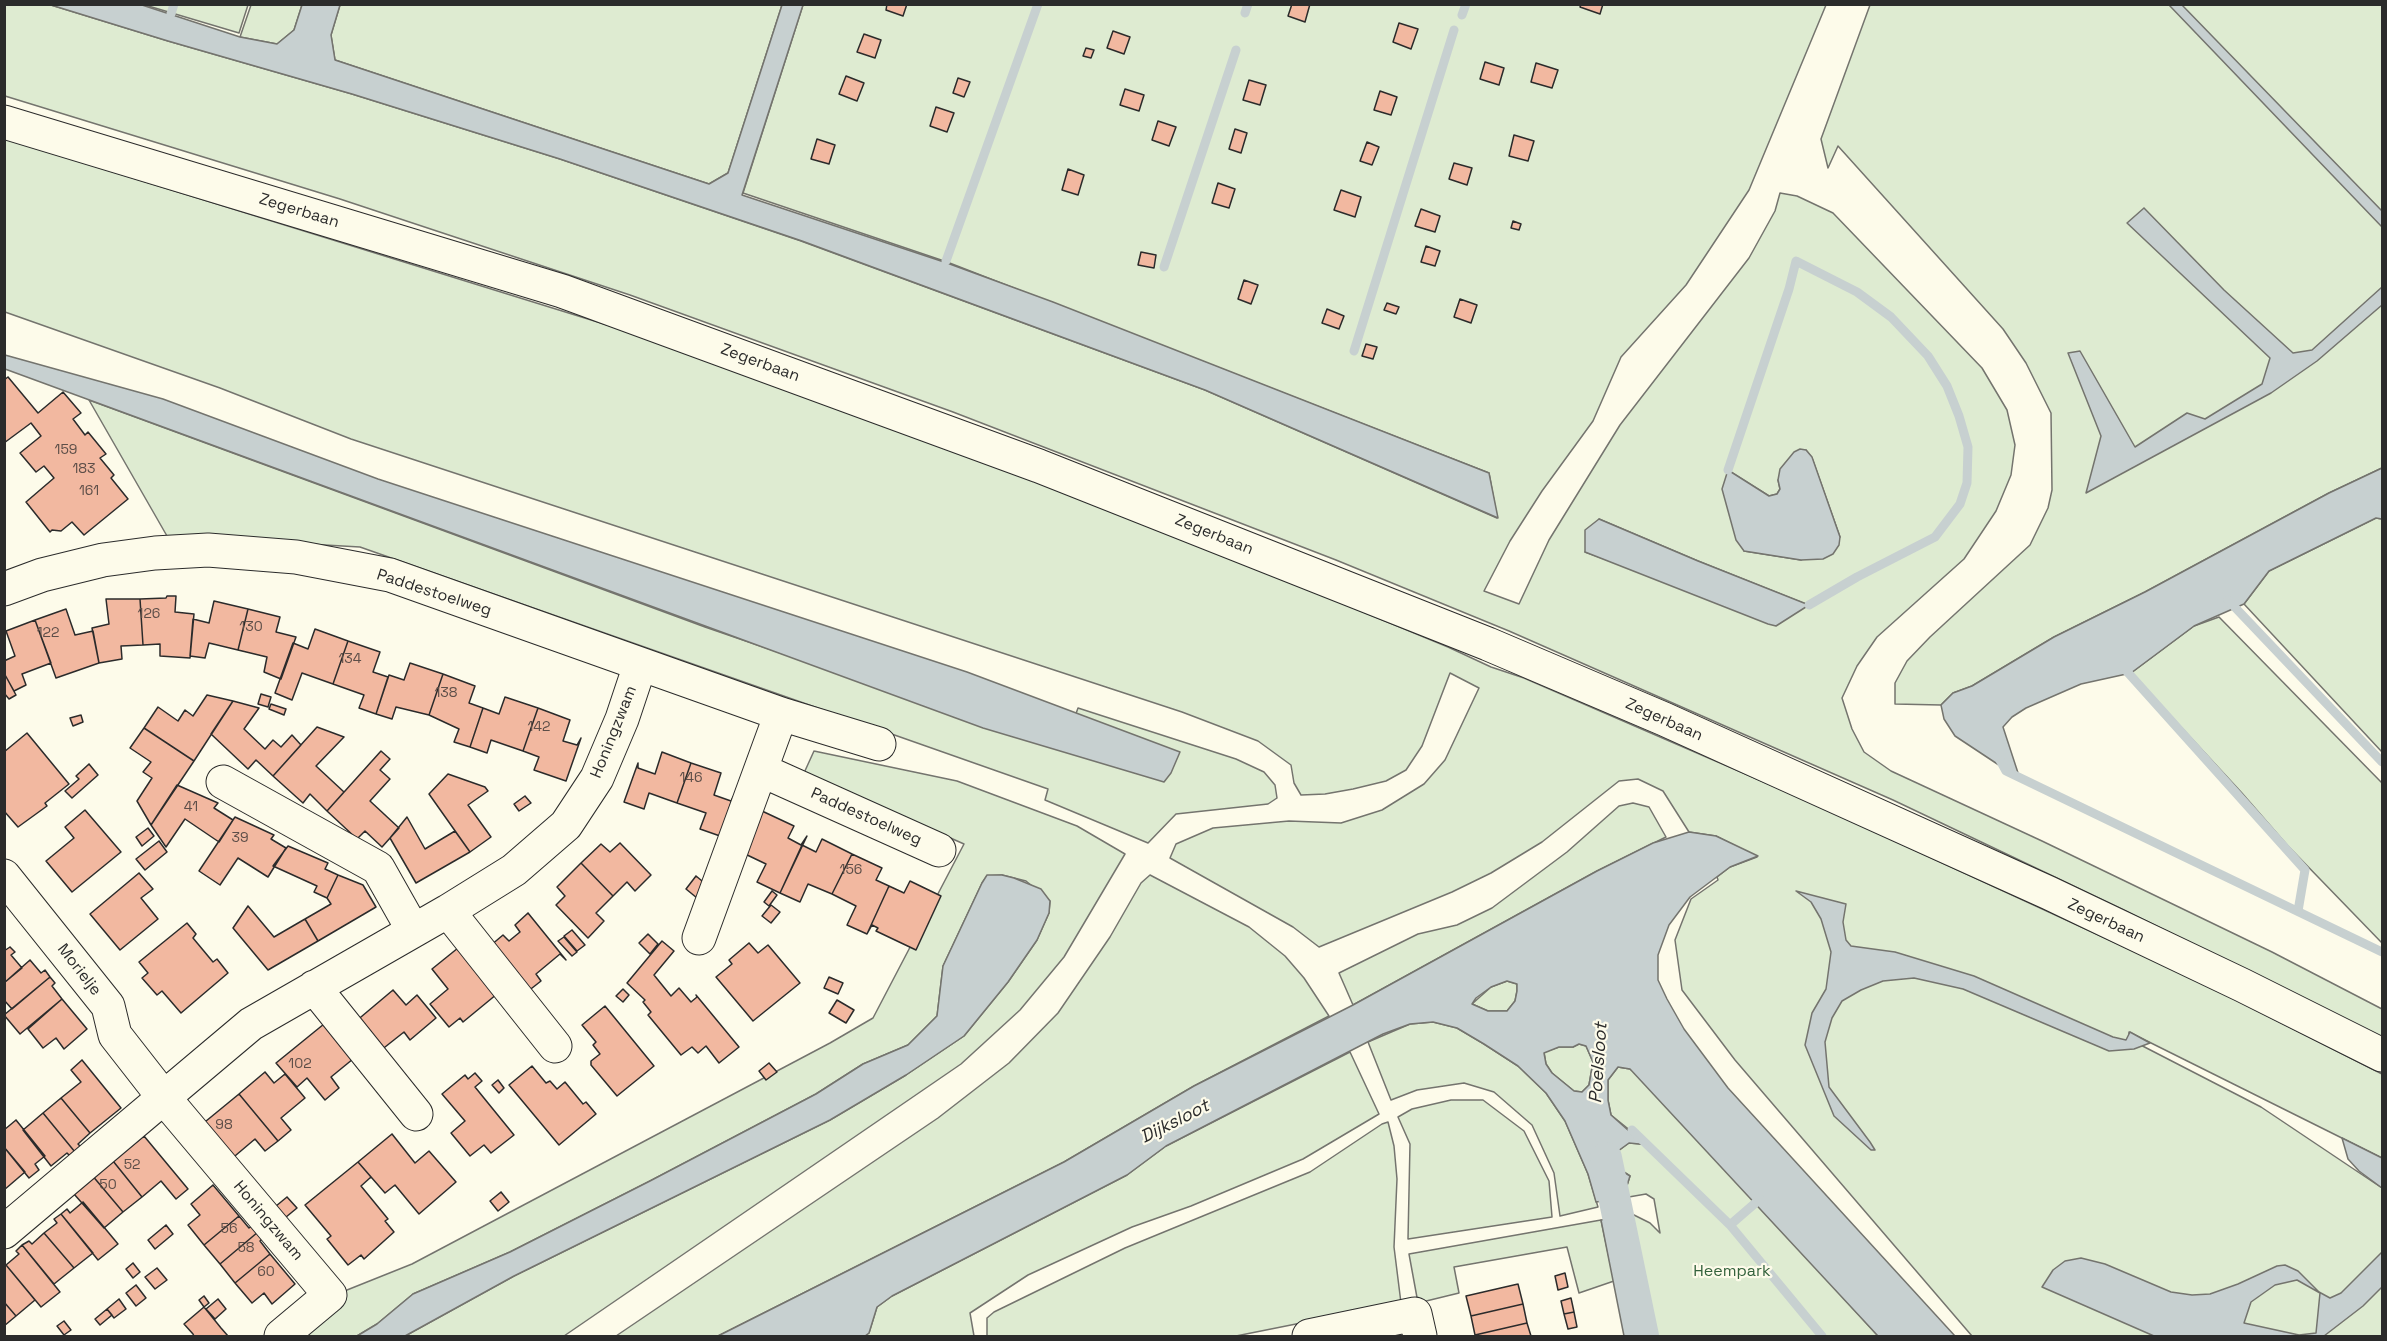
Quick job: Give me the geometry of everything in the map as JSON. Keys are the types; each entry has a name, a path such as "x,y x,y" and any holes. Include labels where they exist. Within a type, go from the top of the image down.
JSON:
{"street":[{"name":"Zegerbaan","path":"4,122 561,291 1039,466 1488,644 1664,719 2049,893 2382,1055"},
{"name":"Paddestoelweg","path":"4,589 42,574 103,560 155,553 208,550 296,557 390,575 640,665 782,714 879,744"},
{"name":"Honingzwam","path":"4,1232 165,1099 251,1024 448,911 514,870 566,825 597,778 622,719 640,665"},
{"path":"699,938 782,714"},
{"name":"Paddestoelweg","path":"761,771 939,850"},
{"path":"224,782 378,868 413,930"},
{"name":"Morielje","path":"4,876 108,1006 116,1035 165,1099"},
{"path":"448,911 555,1046"},
{"path":"314,987 416,1114"},
{"name":"Honingzwam","path":"165,1099 330,1295 281,1336"},
{"path":"1309,1336 1415,1314 1420,1336"}],"green space":[{"path":"4,5 51,5 352,94 560,159 801,241 1205,390 1497,518 1489,473 947,262 743,193 803,5 1826,5 1749,190 1686,285 1621,357 1593,421 1542,491 1510,541 1484,591 1519,604 1549,540 1620,425 1749,258 1775,211 1780,193 1797,196 1833,213 1982,368 2007,410 2015,445 2011,475 1996,511 1964,559 1877,637 1857,666 1842,698 1852,729 1864,752 1891,771 2272,952 2382,1009 2382,1038 2124,910 1893,800 1509,631 1336,560 953,412 630,295 340,199 5,96","holes":["1806,450 1812,458 1840,537 1801,560 1744,551 1729,471 1769,496 1777,494 1780,489 1778,480","1599,519 1698,561 1808,605 1643,573 1585,552"]},
{"path":"145,5 248,5 239,33"},
{"path":"251,5 302,5 294,30 277,44 240,37"},
{"path":"340,5 782,5 728,173 709,184 335,60 331,35"},
{"path":"1870,5 2382,5 2382,468 2329,493 2145,592 2054,637 1972,686 1953,693 1941,705 1895,704 1895,683 1907,661 1930,637 2030,545 2048,508 2052,490 2051,413 2026,363 2003,329 1838,146 1828,168 1821,139"},
{"path":"4,138 617,328 1073,492 1448,647 1491,667 1524,678 1817,805 2207,985 2382,1074 2382,1158 2129,1032 2129,1039 2261,1107 2382,1188 2382,1336 1972,1336 1735,1060 1682,990 1675,940 1691,899 1718,880 1717,877 1730,867 1757,857 1716,836 1689,832 1663,791 1638,779 1619,781 1542,842 1491,873 1452,892 1319,947 1293,927 1170,858 1176,844 1213,828 1289,821 1341,823 1382,810 1424,784 1445,760 1479,688 1450,673 1422,746 1406,770 1386,781 1353,789 1301,795 1294,783 1291,765 1258,741 1182,712 351,439 220,388 5,312"},
{"path":"89,400 705,627 1063,750 1078,708 1236,759 1264,772 1275,785 1277,798 1268,804 1176,814 1148,843 1045,800 1048,789 360,547 167,536"},
{"path":"2376,518 2382,519 2382,752 2244,604 2269,571"},
{"path":"2219,617 2382,783 2382,943 2288,846 2131,673 2194,626"},
{"path":"814,751 957,781 1077,826 1125,854 1064,957 1020,1010 961,1064 564,1336 405,1336 514,1276 830,1120 906,1075 964,1036 1008,982 1037,940 1049,913 1050,901 1026,881 1002,875 987,876 943,966 937,1016 908,1045 863,1064 816,1094 510,1252 413,1294 377,1324 357,1336 299,1336 347,1290 412,1264 830,1043 873,1018 964,844 804,773"},
{"path":"1633,803 1649,807 1666,837 1597,871 1353,1005 1339,973 1418,934 1457,925 1492,908 1567,852 1619,806"},
{"path":"1150,875 1249,927 1285,956 1304,978 1329,1016 1194,1086 1064,1162 718,1336 616,1336 938,1118 1009,1063 1058,1013 1110,937 1141,883"},
{"path":"1507,981 1517,984 1517,991 1515,1001 1507,1011 1488,1011 1472,1004 1491,987"},
{"path":"1433,1022 1457,1028 1484,1044 1518,1066 1546,1093 1565,1121 1588,1174 1598,1207 1560,1216 1554,1173 1532,1125 1494,1092 1464,1083 1417,1090 1391,1100 1368,1042 1410,1024"},
{"path":"1579,1044 1586,1046 1593,1062 1589,1085 1582,1092 1574,1091 1552,1073 1546,1064 1544,1052"},
{"path":"1350,1052 1379,1114 1303,1159 1191,1206 1132,1227 1028,1275 970,1313 974,1336 865,1336 869,1333 877,1307 892,1296 1127,1175 1166,1146"},
{"name":"Heempark","path":"1618,1067 1630,1069 1642,1076 1878,1336 1655,1336 1634,1230 1629,1216 1634,1215 1650,1223 1660,1233 1654,1199 1646,1194 1623,1198 1630,1176 1613,1165 1618,1151 1629,1143 1643,1144 1642,1140 1611,1115 1608,1080"},
{"path":"1451,1100 1483,1100 1524,1131 1549,1181 1552,1217 1408,1239 1410,1144 1398,1117 1412,1109"},
{"path":"1388,1122 1394,1146 1397,1179 1394,1247 1401,1303 1236,1336 987,1336 987,1318 994,1312 1125,1248 1310,1172"},
{"path":"1601,1220 1614,1281 1579,1293 1567,1247 1454,1267 1459,1293 1418,1303 1409,1254"}],"water":[{"path":"51,5 142,5 240,37 277,44 294,30 302,5 340,5 331,35 335,60 709,184 728,173 782,5 803,5 742,195 947,263 1053,302 1489,473 1498,518 1205,390 802,241 560,159 352,94"},
{"path":"2169,5 2182,5 2382,211 2382,227"},
{"path":"2144,208 2224,290 2293,353 2312,350 2382,287 2382,305 2317,361 2271,393 2086,493 2101,436 2068,353 2080,351 2135,447 2187,413 2205,419 2262,384 2270,358 2127,223"},
{"path":"5,355 163,399 378,479 967,672 1180,752 1171,773 1164,782 983,728 5,369"},
{"path":"1800,449 1806,450 1812,457 1840,537 1839,545 1833,554 1823,559 1801,560 1744,551 1736,540 1722,489 1728,470 1769,496 1777,494 1780,489 1778,480 1780,469 1794,452"},
{"path":"2382,468 2382,519 2376,518 2269,571 2244,604 2194,626 2131,673 2081,684 2026,708 2012,717 2003,727 2020,779 1955,736 1944,719 1941,705 1953,693 1972,686 2054,637 2145,592 2329,493"},
{"path":"1599,519 1809,605 1776,626 1585,552 1585,530"},
{"name":"Dijksloot","path":"1689,832 1716,836 1758,856 1730,867 1690,897 1669,925 1658,955 1658,980 1684,1029 1728,1088 1955,1336 1878,1336 1630,1069 1618,1067 1608,1080 1611,1115 1649,1145 1629,1143 1618,1151 1613,1165 1630,1176 1623,1198 1596,1202 1588,1174 1565,1121 1546,1093 1518,1066 1484,1044 1457,1028 1433,1022 1410,1024 1383,1034 1166,1146 1127,1175 892,1296 877,1307 869,1333 865,1336 718,1336 1064,1162 1194,1086 1353,1005 1597,871 1653,843","holes":["1507,981 1517,984 1515,1001 1507,1011 1488,1011 1472,1004 1476,998 1491,987","1579,1044 1586,1046 1593,1062 1589,1085 1582,1092 1574,1091 1552,1073 1546,1064 1544,1053 1559,1047 1573,1047"]},
{"path":"987,875 1014,878 1041,889 1050,901 1049,913 1037,940 1008,982 964,1036 906,1075 830,1120 514,1276 405,1336 357,1336 377,1324 413,1294 510,1252 816,1094 863,1064 908,1045 937,1016 943,966"},
{"path":"1796,891 1846,904 1843,922 1846,940 1851,946 1895,952 1974,976 2113,1037 2126,1040 2130,1032 2150,1043 2134,1049 2109,1051 1963,989 1914,978 1883,981 1842,1001 1832,1018 1825,1042 1829,1087 1875,1150 1871,1150 1834,1116 1805,1045 1812,1013 1826,989 1831,952 1821,919 1811,902"},
{"path":"2342,1138 2382,1158 2382,1188 2359,1171 2348,1159"},
{"path":"1629,1216 1634,1230 1655,1336 1624,1336 1601,1220"},
{"path":"2382,1252 2382,1287 2363,1306 2324,1336 2154,1336 2042,1287 2053,1270 2065,1261 2081,1258 2105,1264 2171,1292 2192,1295 2210,1294 2277,1266 2285,1265 2298,1271 2319,1292 2330,1298 2341,1293","holes":["2297,1280 2320,1293 2316,1333 2299,1335 2244,1323 2251,1302 2275,1285"]}],"building":[{"path":"887,4 907,4 903,16 886,10"},
{"path":"1292,4 1310,4 1305,22 1288,16"},
{"path":"1581,4 1603,4 1600,14 1580,7"},
{"path":"1399,23 1418,29 1411,49 1393,42"},
{"path":"1113,31 1130,37 1124,54 1107,48"},
{"path":"864,34 881,40 875,58 857,52"},
{"path":"1086,48 1094,50 1091,58 1083,56"},
{"path":"1485,62 1504,68 1499,85 1480,79"},
{"path":"1536,63 1558,70 1552,88 1531,82"},
{"path":"846,76 864,83 857,101 839,94"},
{"path":"958,78 970,82 964,97 953,93"},
{"path":"1249,80 1266,85 1260,105 1243,100"},
{"path":"1125,89 1144,95 1139,111 1120,105"},
{"path":"1380,91 1397,97 1391,115 1374,110"},
{"path":"936,107 954,113 947,132 930,126"},
{"path":"1158,121 1176,127 1169,146 1152,140"},
{"path":"1235,129 1247,133 1241,153 1229,149"},
{"path":"1514,135 1534,141 1528,161 1509,156"},
{"path":"817,139 835,145 829,164 811,159"},
{"path":"1367,142 1379,147 1372,165 1360,161"},
{"path":"1454,163 1472,168 1467,185 1449,179"},
{"path":"1068,169 1084,175 1078,195 1062,190"},
{"path":"1218,183 1235,189 1229,208 1212,203"},
{"path":"1341,190 1361,197 1355,217 1334,210"},
{"path":"1421,209 1440,216 1435,232 1415,226"},
{"path":"1513,221 1521,224 1519,230 1511,228"},
{"path":"1426,246 1440,251 1435,266 1421,262"},
{"path":"1141,252 1156,255 1154,268 1138,265"},
{"path":"1244,280 1258,285 1251,304 1238,299"},
{"path":"1460,299 1477,305 1471,323 1454,317"},
{"path":"1387,303 1399,307 1396,314 1384,310"},
{"path":"1327,309 1344,316 1339,329 1322,323"},
{"path":"1366,344 1377,347 1373,359 1362,356"},
{"path":"8,377 38,413 63,392 81,413 73,419 85,435 88,432 106,454 100,458 114,475 111,478 128,499 84,535 72,522 61,531 52,530 50,532 26,502 54,478 44,466 36,472 20,453 41,436 31,423 4,443 4,380"},
{"path":"176,596 175,612 194,614 190,658 160,656 160,644 143,645 140,599 166,598"},
{"path":"106,599 140,599 143,645 121,646 122,659 99,663 92,628 109,624"},
{"path":"214,601 248,609 238,650 209,643 205,658 190,656 193,619 209,623"},
{"path":"66,609 75,635 93,631 99,663 56,678 35,620"},
{"path":"248,609 280,617 276,632 296,637 281,679 264,672 267,657 238,650"},
{"path":"35,620 51,663 22,674 26,685 14,691 4,673 4,661 15,656 6,631"},
{"path":"315,629 348,641 333,684 302,673 292,700 275,693 293,643 308,649"},
{"path":"348,641 380,652 373,672 388,677 376,714 359,708 364,695 333,684"},
{"path":"410,663 443,674 429,715 396,707 392,719 376,714 389,675 404,680"},
{"path":"4,673 16,695 9,699 4,693"},
{"path":"443,674 475,686 469,703 483,708 470,747 454,742 459,729 429,715"},
{"path":"261,694 271,697 268,707 258,704"},
{"path":"207,695 233,701 194,761 144,728 158,707 178,721 185,710 193,716"},
{"path":"505,697 538,708 523,751 491,740 487,753 470,747 483,708 499,714"},
{"path":"233,701 259,708 244,729 265,749 273,740 281,747 292,735 301,745 273,776 256,760 248,769 211,734"},
{"path":"271,704 286,709 284,715 269,709"},
{"path":"538,708 570,720 563,741 577,745 581,738 566,781 534,770 539,757 523,751"},
{"path":"81,715 83,722 73,726 70,718"},
{"path":"317,727 344,737 316,766 344,792 327,811 310,794 303,803 273,776"},
{"path":"144,728 194,761 151,825 137,801 152,778 143,772 151,762 130,748"},
{"path":"27,733 69,784 45,803 47,806 18,827 4,811 4,752"},
{"path":"381,751 390,759 380,770 390,779 370,801 399,828 382,847 365,831 357,839 327,811"},
{"path":"662,752 691,763 677,803 649,793 644,809 624,802 638,763 638,768 655,774"},
{"path":"691,763 721,773 714,795 731,801 733,797 720,836 700,829 706,813 677,803"},
{"path":"89,764 98,775 72,798 65,791 79,779 76,776"},
{"path":"448,774 485,787 488,791 468,805 491,837 470,852 429,794"},
{"path":"177,785 218,803 214,808 233,820 219,842 185,819 166,847 151,825"},
{"path":"525,796 531,803 519,811 514,804"},
{"path":"85,810 121,852 72,892 46,861 74,838 65,827"},
{"path":"762,811 794,826 788,838 801,845 807,836 780,893 757,882 766,864 743,853"},
{"path":"235,817 274,835 271,839 286,848 268,877 238,858 220,885 199,871"},
{"path":"407,817 425,849 455,831 470,852 416,883 390,838"},
{"path":"148,828 154,836 142,846 136,837"},
{"path":"822,839 852,854 832,894 808,884 800,902 780,893 802,845 816,852"},
{"path":"159,841 167,852 145,870 136,859"},
{"path":"620,843 651,875 635,891 627,882 613,896 581,863 601,844 610,852"},
{"path":"288,846 328,863 325,869 338,875 327,898 314,892 317,886 273,866"},
{"path":"852,854 882,868 876,880 889,886 867,934 847,925 856,906 832,894"},
{"path":"581,863 613,896 596,913 604,921 588,938 556,905 565,896 557,887"},
{"path":"139,873 153,889 141,898 158,919 120,950 90,914"},
{"path":"338,875 363,885 376,907 318,941 305,919 331,904 327,898"},
{"path":"696,876 707,885 697,898 686,889"},
{"path":"910,881 941,896 916,950 876,931 878,928 872,925 867,934 889,886 904,893"},
{"path":"772,891 777,895 769,906 764,902"},
{"path":"771,905 780,912 771,923 762,916"},
{"path":"248,906 274,937 305,919 318,941 268,970 233,928"},
{"path":"528,913 566,960 560,954 536,974 541,981 527,992 490,946 503,935 509,941 520,932 515,925"},
{"path":"187,923 196,934 193,938 213,962 217,959 228,973 181,1013 162,991 157,995 142,978 148,973 139,962"},
{"path":"572,930 585,945 577,951 564,936"},
{"path":"648,934 658,944 650,954 639,943"},
{"path":"564,937 577,952 572,956 558,941"},
{"path":"662,941 674,951 654,975 671,996 679,988 691,1002 697,997 696,995 739,1047 719,1063 706,1046 698,1053 692,1047 681,1055 648,1015 651,1012 643,1002 645,1000 627,983"},
{"path":"749,943 758,953 768,945 800,983 753,1021 716,977 732,964 729,960"},
{"path":"10,947 15,952 11,955 22,968 4,983 4,951"},
{"path":"458,948 497,994 463,1022 460,1018 449,1027 430,1004 448,989 432,969"},
{"path":"30,960 41,973 45,970 50,977 12,1009 4,1000 4,983"},
{"path":"50,977 55,983 52,986 62,999 20,1034 4,1015"},
{"path":"829,977 843,983 838,994 824,988"},
{"path":"623,989 629,995 623,1002 616,996"},
{"path":"393,990 406,1005 417,995 436,1018 410,1040 404,1032 380,1051 355,1022"},
{"path":"62,999 87,1029 64,1049 56,1038 43,1048 28,1029"},
{"path":"837,1000 854,1010 846,1023 829,1013"},
{"path":"605,1006 654,1066 617,1096 591,1065 591,1061 600,1054 593,1045 596,1042 582,1025"},
{"path":"324,1024 353,1059 331,1077 339,1088 325,1100 307,1078 297,1087 276,1063"},
{"path":"82,1060 121,1108 90,1133 61,1098 81,1082 71,1070"},
{"path":"769,1063 777,1072 766,1080 759,1071"},
{"path":"532,1066 546,1083 550,1081 557,1089 565,1082 583,1104 586,1102 596,1114 559,1145 509,1085"},
{"path":"265,1072 274,1083 285,1074 305,1098 281,1118 291,1130 278,1141 239,1094"},
{"path":"475,1073 482,1081 475,1087 514,1135 491,1153 484,1145 470,1156 451,1133 465,1121 442,1094 465,1075 468,1079"},
{"path":"498,1080 504,1088 499,1093 492,1085"},
{"path":"239,1094 278,1141 265,1151 255,1139 229,1161 200,1126"},
{"path":"61,1098 90,1133 78,1144 81,1147 75,1152 43,1113"},
{"path":"43,1113 75,1152 70,1156 67,1153 51,1166 23,1130"},
{"path":"16,1120 45,1156 35,1164 39,1170 29,1178 4,1147 4,1130"},
{"path":"392,1134 415,1163 429,1151 456,1182 419,1214 395,1185 385,1193 358,1162"},
{"path":"144,1136 188,1189 176,1199 161,1181 142,1197 113,1161"},
{"path":"4,1147 25,1172 4,1190"},
{"path":"113,1161 142,1197 123,1212 91,1174"},
{"path":"358,1162 371,1177 361,1186 388,1219 385,1221 394,1232 364,1259 361,1255 348,1265 327,1239 331,1236 305,1205"},
{"path":"91,1174 123,1212 104,1228 74,1194"},
{"path":"213,1185 239,1216 204,1245 188,1225 200,1215 191,1204"},
{"path":"501,1192 509,1202 498,1211 490,1201"},
{"path":"287,1197 297,1208 280,1222 270,1211"},
{"path":"83,1202 118,1244 98,1260 61,1214 67,1209 70,1213"},
{"path":"61,1214 93,1253 74,1268 44,1233 57,1223 54,1219"},
{"path":"239,1216 249,1228 253,1225 258,1232 220,1264 204,1245"},
{"path":"166,1225 173,1234 155,1249 148,1240"},
{"path":"258,1232 263,1238 260,1241 270,1254 235,1283 220,1264"},
{"path":"44,1233 74,1268 54,1284 22,1245 29,1241 32,1244"},
{"path":"22,1245 60,1292 41,1307 6,1265 19,1254 16,1251"},
{"path":"270,1254 295,1284 272,1304 264,1293 252,1303 235,1283"},
{"path":"133,1263 140,1272 133,1278 126,1269"},
{"path":"6,1265 35,1300 16,1316 4,1302 4,1266"},
{"path":"157,1268 167,1280 155,1289 145,1277"},
{"path":"1565,1273 1568,1287 1558,1290 1555,1276"},
{"path":"1518,1284 1523,1304 1471,1316 1466,1296"},
{"path":"136,1285 146,1298 136,1306 126,1293"},
{"path":"204,1296 209,1303 204,1307 199,1300"},
{"path":"1571,1298 1574,1312 1564,1314 1561,1301"},
{"path":"119,1299 126,1309 114,1318 107,1309"},
{"path":"218,1299 226,1309 215,1319 206,1309"},
{"path":"4,1302 16,1316 4,1326"},
{"path":"1523,1304 1527,1323 1475,1335 1471,1316"},
{"path":"204,1307 228,1336 194,1336 184,1324"},
{"path":"107,1309 112,1315 100,1325 95,1319"},
{"path":"1574,1312 1577,1327 1568,1329 1564,1314"},
{"path":"64,1321 71,1330 64,1335 57,1326"},
{"path":"1527,1323 1531,1336 1475,1335"}],"waterway":[{"path":"171,14 174,4"},
{"path":"946,261 1038,4"},
{"path":"1245,13 1248,4"},
{"path":"1462,15 1466,4"},
{"path":"1354,351 1454,30"},
{"path":"1164,267 1236,50"},
{"path":"1728,470 1789,289 1796,261 1857,292 1891,317 1928,356 1947,386 1968,447 1967,483 1960,504 1935,537 1857,577 1809,605"},
{"path":"2228,600 2382,762"},
{"path":"2122,666 2305,870 2298,911"},
{"path":"2000,760 2006,771 2382,952"},
{"path":"1632,1130 1730,1225 1822,1336"},
{"name":"Poelsloot","path":"1606,1158 1643,1336"},
{"path":"1730,1225 1760,1199"}]}
